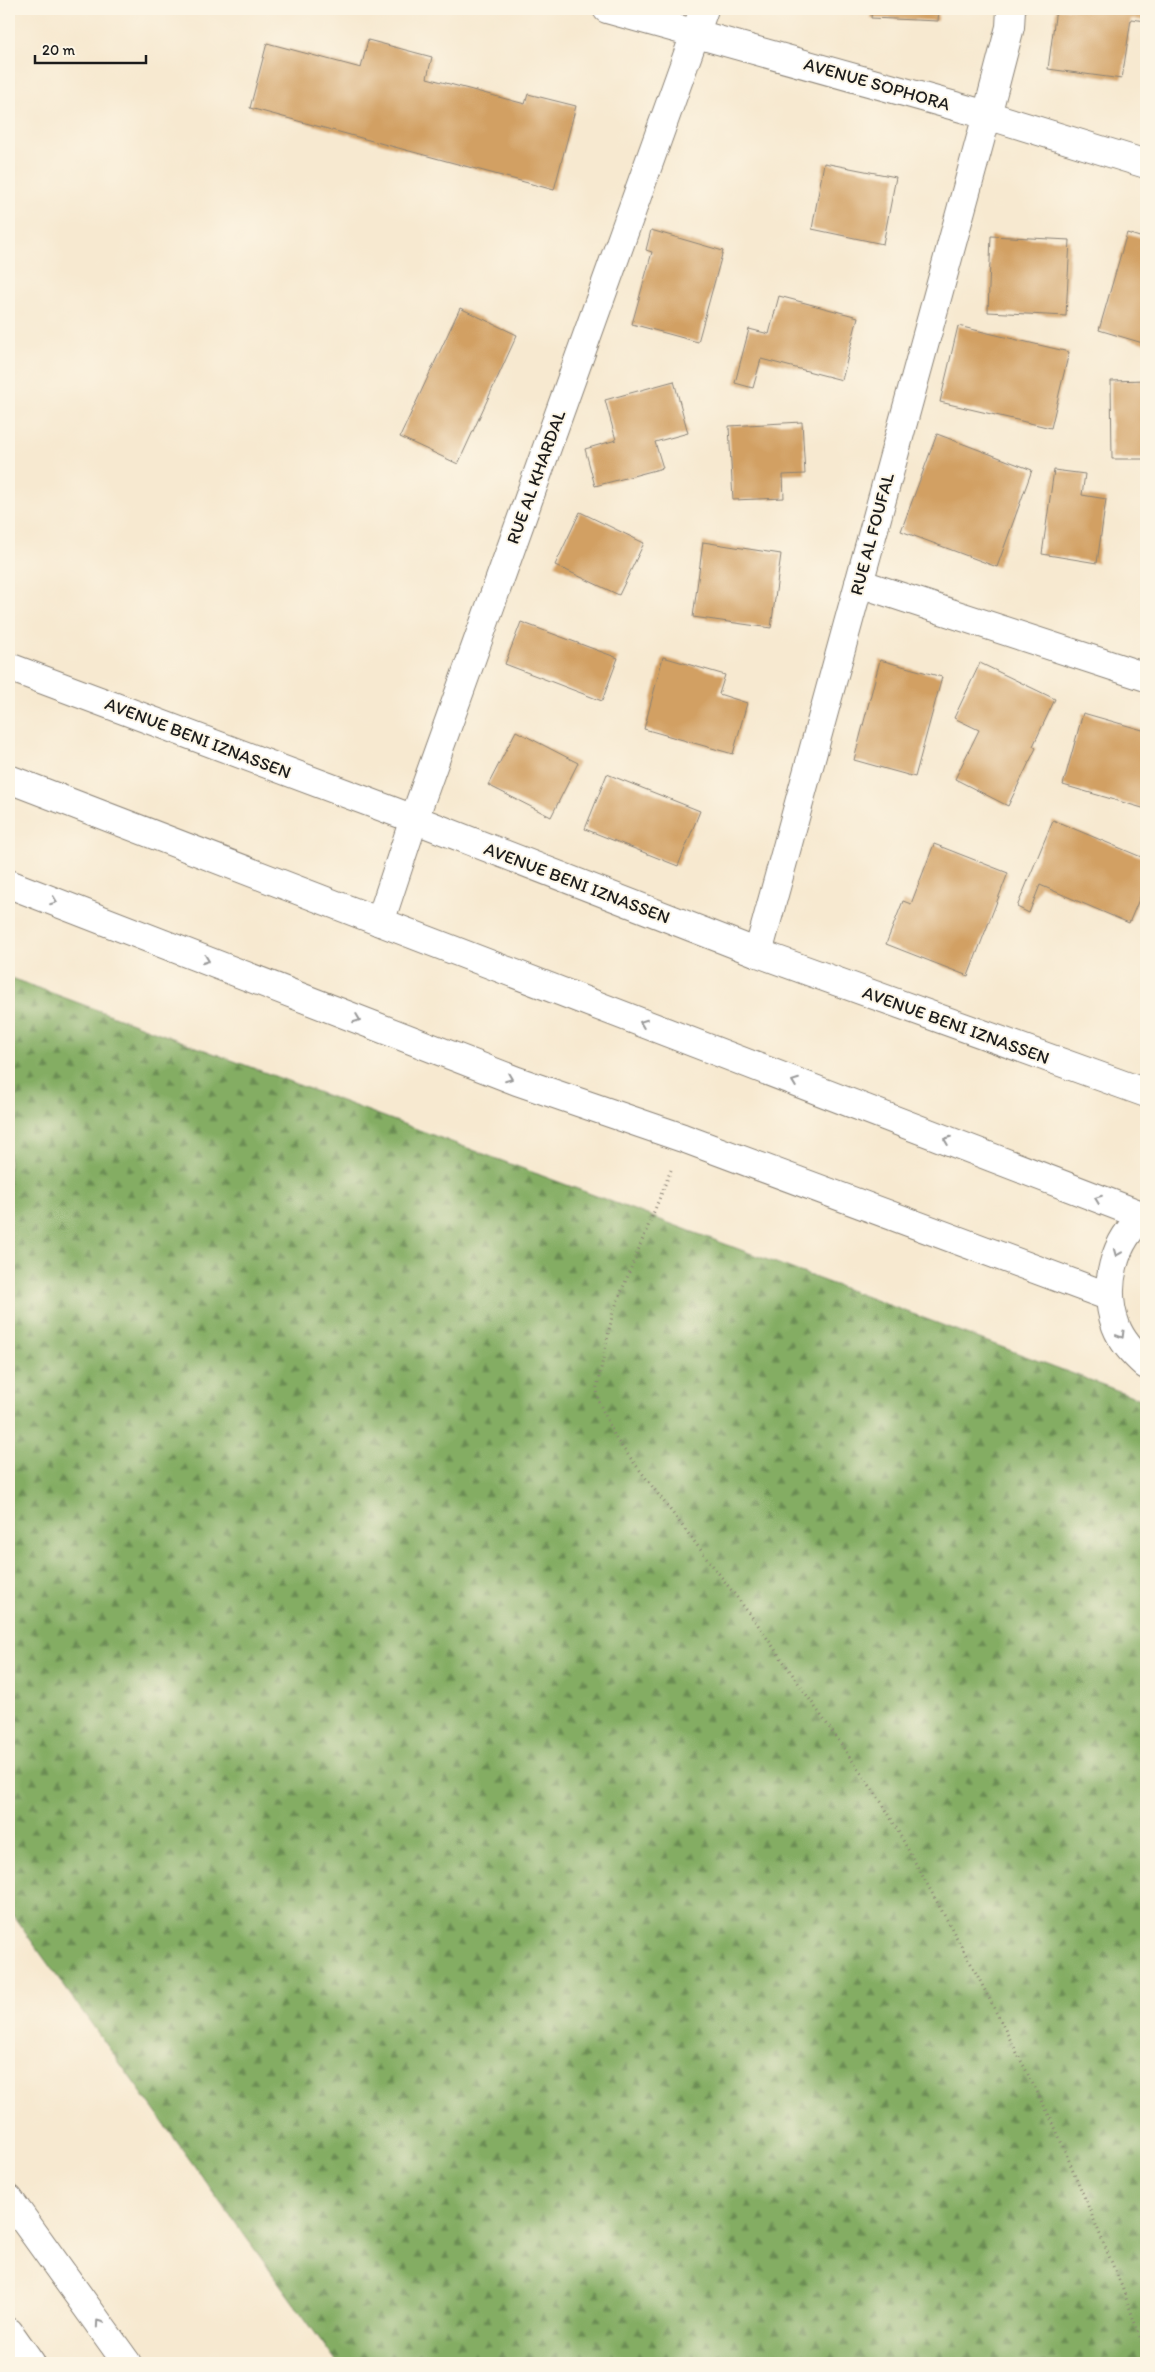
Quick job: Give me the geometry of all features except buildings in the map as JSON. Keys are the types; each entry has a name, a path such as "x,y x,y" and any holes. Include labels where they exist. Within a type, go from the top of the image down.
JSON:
{"main road":[{"name":"AVENUE SOPHORA","path":"607,9 699,21 986,115 1146,164"},
{"name":"RUE AL FOUFAL","path":"758,953 1010,26 1011,9"},
{"name":"RUE AL KHARDAL","path":"380,922 414,819 699,21"},
{"path":"859,583 1146,677"},
{"name":"AVENUE BENI IZNASSEN","path":"9,667 414,819 758,953 1146,1094"},
{"path":"9,779 1145,1216 1122,1241 1111,1268 1110,1297 1116,1326 1130,1351 1146,1365"},
{"path":"9,884 517,1081 683,1138 1110,1297"},
{"path":"9,2181 30,2226"},
{"path":"9,2199 127,2363"},
{"path":"9,2332 31,2363"}],"path":[{"path":"683,1138 613,1312 597,1387 598,1400 616,1438 758,1625 884,1806 974,1969 1054,2125 1122,2287 1146,2354"}],"green space":[{"path":"9,977 1146,1401 1146,2363 337,2363 9,1910"}]}
